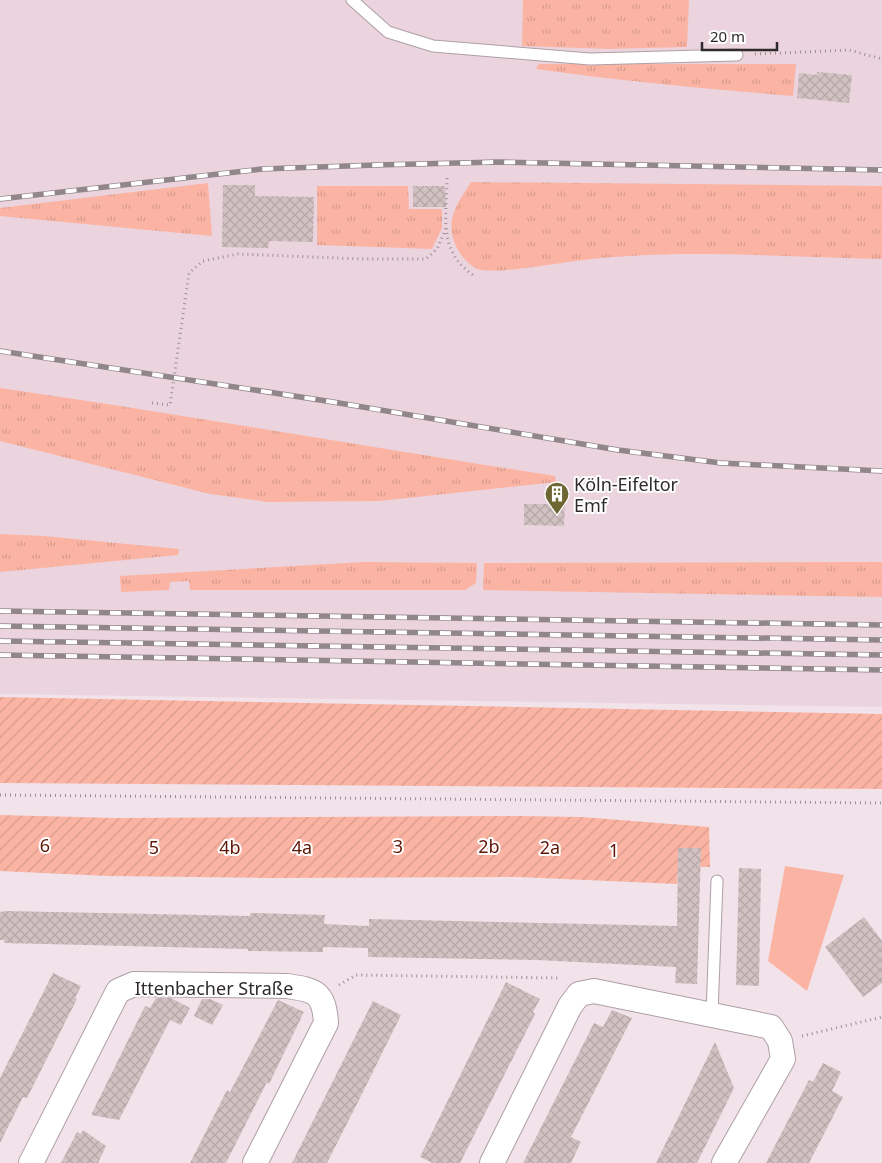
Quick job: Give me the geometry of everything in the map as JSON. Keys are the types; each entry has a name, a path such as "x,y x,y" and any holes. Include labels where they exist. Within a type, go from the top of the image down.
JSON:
{"street":[{"name":"Ittenbacher Straße","path":"31,1163 118,991 134,984 287,986 309,989 320,996"},
{"path":"492,1163 570,1006 579,994 594,991 771,1026 780,1042 783,1059 724,1163"},
{"path":"255,1163 326,1023 325,1009 320,996"}],"lane":[{"path":"352,0 388,32 433,46 590,59 737,55"},
{"path":"712,1014 718,881"}],"path":[{"path":"737,55 849,50 882,60"},
{"path":"447,178 447,241 452,256 473,275"},
{"path":"152,402 170,405 189,273 203,261 238,254 364,259 426,259 438,249 447,226"},
{"path":"0,795 882,803"},
{"path":"320,996 356,975 563,978 579,994"},
{"path":"780,1042 882,1017"}],"shaded area":[{"path":"0,0 882,0 882,707 0,694"}],"green space":[{"path":"523,0 689,0 687,47 609,49 522,46"},
{"path":"539,64 796,64 793,96 664,84 536,69"},
{"path":"471,182 882,186 882,259 729,254 652,255 614,257 508,270 482,270 469,264 459,252 452,231 454,212"},
{"path":"208,183 212,236 0,216 0,208"},
{"path":"317,186 408,186 409,209 442,209 442,228 432,249 317,245"},
{"path":"0,388 555,476 556,482 379,501 268,502 210,494 0,441"},
{"path":"0,534 44,536 179,549 178,555 0,572"},
{"path":"365,562 477,563 476,583 465,590 190,590 189,581 170,582 169,590 121,592 120,576"},
{"path":"882,562 882,597 483,590 484,563"},
{"path":"0,697 882,714 882,789 0,783"},
{"path":"0,815 117,818 582,817 709,827 710,867 678,867 677,884 518,877 266,878 108,876 0,871"},
{"path":"785,866 844,875 807,991 768,961"}],"building":[{"path":"817,72 852,75 849,103 797,98 799,73 817,75"},
{"path":"223,185 255,185 255,196 314,197 313,242 269,241 268,248 222,247"},
{"path":"413,186 445,186 446,207 413,207"},
{"name":"Köln-Eifeltor Emf","path":"524,504 565,504 564,526 524,525"},
{"path":"678,848 701,848 697,984 675,983 676,967 537,960 368,957 368,948 323,947 323,952 248,951 248,949 4,943 4,940 0,940 0,912 5,911 250,916 250,913 325,915 324,924 369,926 369,919 677,926"},
{"path":"739,868 761,869 759,986 736,985"},
{"path":"864,917 882,941 882,983 863,997 825,947"},
{"path":"53,973 81,986 75,998 77,999 27,1098 23,1097 0,1143 0,1078"},
{"path":"506,982 540,999 533,1012 535,1014 460,1163 433,1163 420,1157"},
{"path":"156,998 171,998 190,1008 181,1025 170,1020 119,1120 91,1115 145,1006 150,1008"},
{"path":"202,999 210,999 223,1005 212,1025 194,1016"},
{"path":"278,1000 304,1012 269,1084 267,1082 226,1163 190,1163 227,1090 230,1092"},
{"path":"373,1001 401,1015 361,1096 327,1163 292,1163"},
{"path":"612,1010 632,1018 571,1137 581,1142 571,1163 523,1163 594,1023 603,1027"},
{"path":"715,1042 734,1088 697,1163 656,1163"},
{"path":"823,1063 841,1072 832,1091 843,1097 809,1163 766,1163 809,1080 813,1082"},
{"path":"83,1130 106,1146 98,1163 61,1163 77,1132 81,1134"}],"railway":[{"path":"0,199 262,169 376,165 498,162 882,170"},
{"path":"0,351 333,402 618,450 721,463 882,471"},
{"path":"0,611 882,625"},
{"path":"0,626 882,640"},
{"path":"0,641 882,655"},
{"path":"0,655 882,670"}],"place":[{"name":"Köln-Eifeltor Emf","path":"557,515"}],"park label":[{"name":"6","path":"45,845"},
{"name":"3","path":"398,846"},
{"name":"2b","path":"489,846"},
{"name":"5","path":"154,847"},
{"name":"4b","path":"230,847"},
{"name":"4a","path":"302,847"},
{"name":"2a","path":"550,847"},
{"name":"1","path":"614,850"}]}
